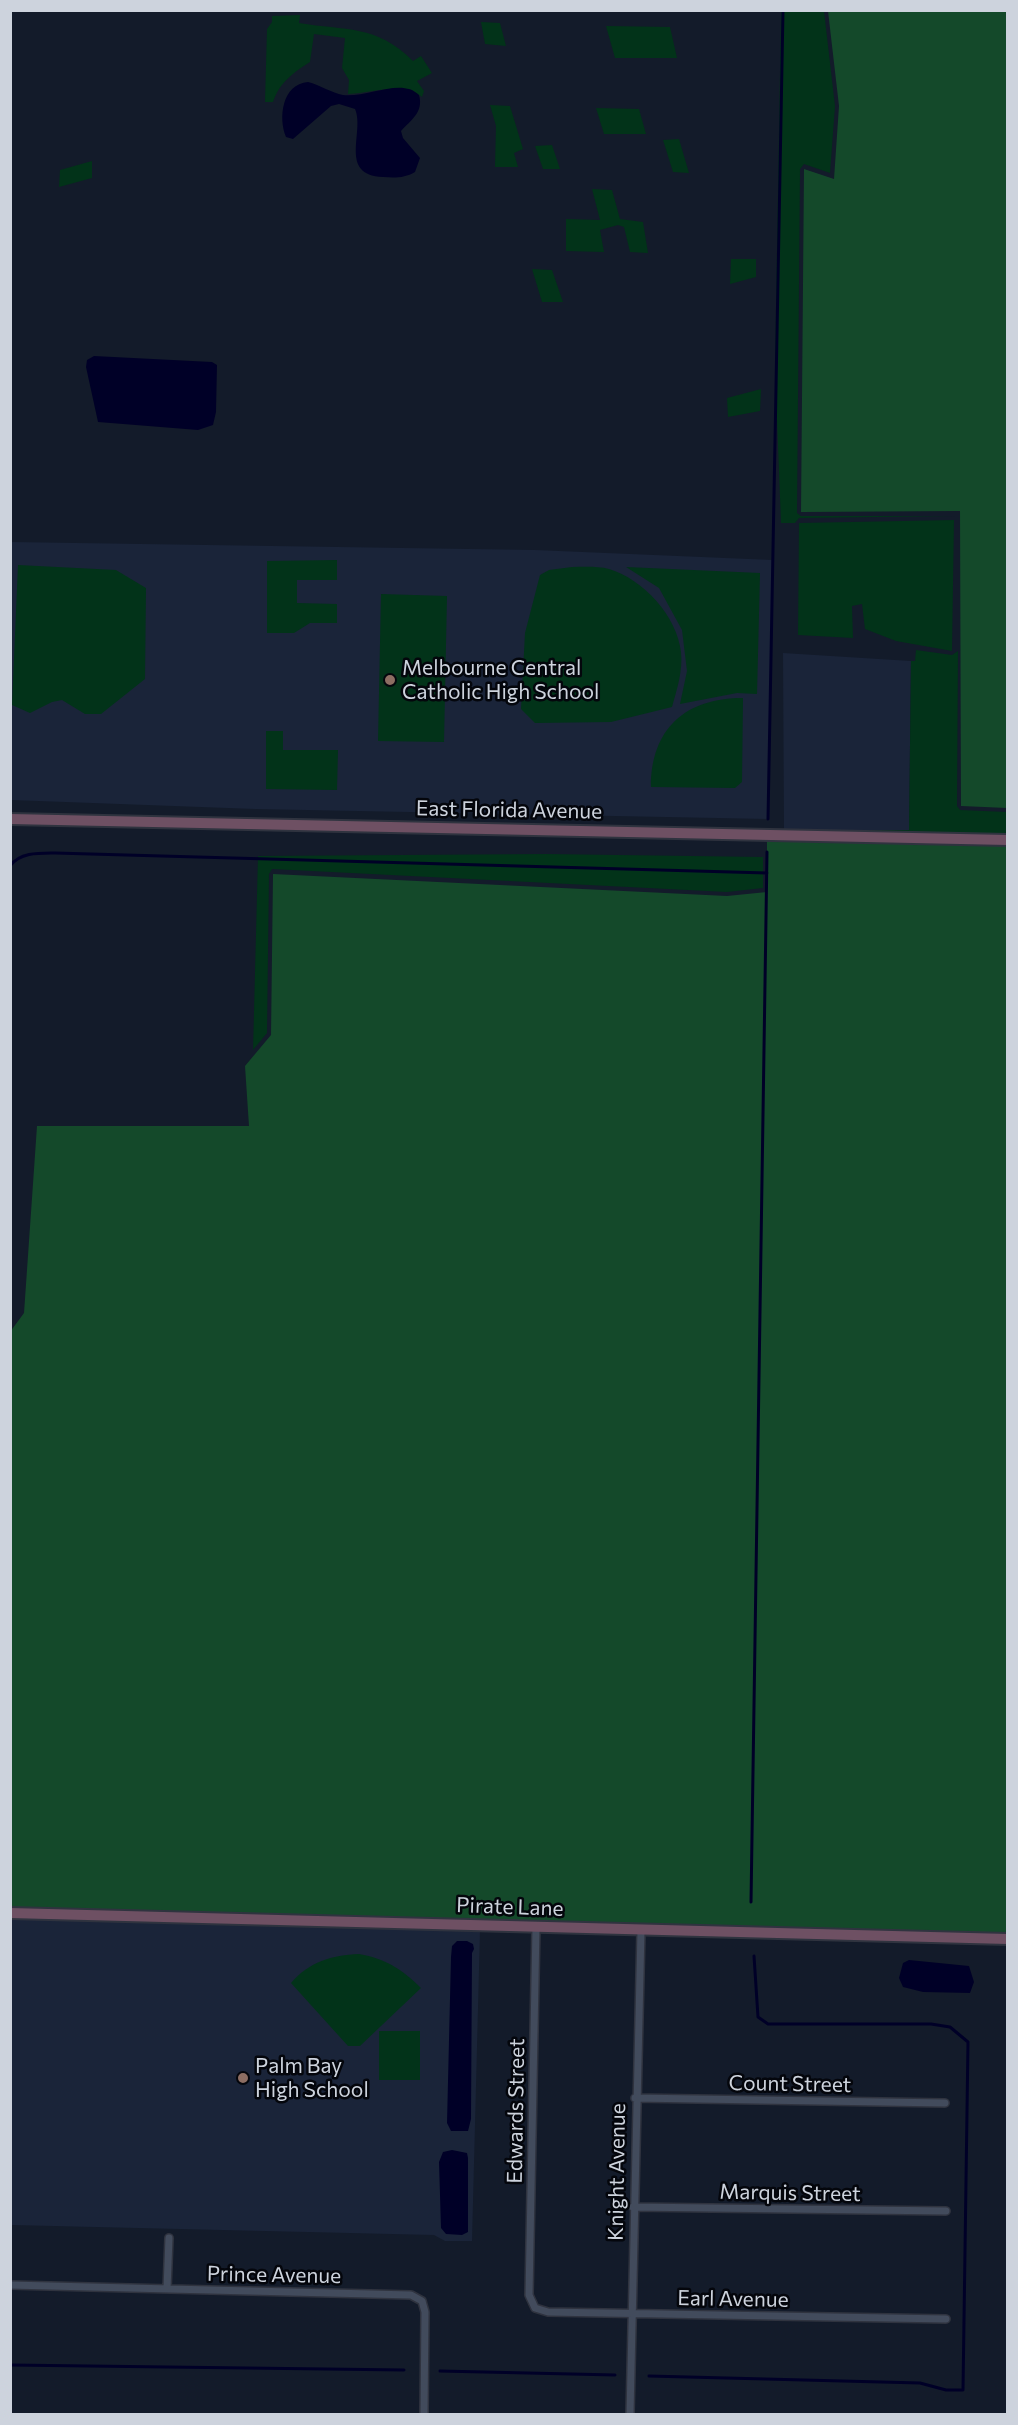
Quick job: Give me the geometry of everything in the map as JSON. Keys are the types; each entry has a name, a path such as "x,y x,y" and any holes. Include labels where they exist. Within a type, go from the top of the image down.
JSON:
{"street":[{"name":"East Florida Avenue","path":"10,819 1008,840"},
{"name":"Pirate Lane","path":"10,1912 1008,1939"},
{"name":"Edwards Street","path":"529,2295 536,1927"},
{"name":"Knight Avenue","path":"630,2415 635,2098 641,1930"},
{"name":"Count Street","path":"635,2098 945,2103"},
{"name":"Marquis Street","path":"633,2207 946,2211"},
{"path":"166,2289 169,2238"},
{"name":"Prince Avenue","path":"10,2286 411,2295 422,2301 425,2312 424,2415"},
{"name":"Earl Avenue","path":"529,2295 535,2308 548,2312 946,2319"}],"shaded area":[{"path":"308,82 343,95 403,88 419,95 418,111 401,131 403,138 420,158 415,172 404,176 387,177 369,174 361,169 356,151 355,109 339,104 331,106 293,139 286,137 282,121 284,103 292,89"},
{"path":"94,356 212,362 217,365 216,412 213,425 198,430 98,422 86,367 87,360"},
{"name":"Melbourne Central Catholic High School","path":"11,542 535,550 773,560 768,819 255,809 11,800"},
{"path":"783,653 911,661 909,830 784,830"},
{"name":"Palm Bay High School","path":"11,1919 480,1931 472,2241 445,2241 434,2235 11,2225"},
{"path":"457,1941 467,1941 473,1944 474,1949 472,1953 471,2119 468,2131 451,2131 447,2123 451,1957 452,1946"},
{"path":"909,1960 969,1966 974,1982 970,1993 923,1992 903,1987 899,1978 903,1963"},
{"path":"452,2150 467,2153 468,2158 468,2232 462,2235 446,2234 441,2228 439,2162 443,2152"}],"green space":[{"path":"781,11 824,11 835,106 830,173 804,164 800,169 797,513 801,516 956,516 799,518 795,523 781,523 775,368"},
{"path":"828,11 1007,11 1007,808 961,806 960,511 801,512 804,169 834,179 839,106"},
{"path":"300,15 299,23 360,31 386,41 413,61 421,56 432,73 417,81 424,91 422,97 414,92 396,89 348,94 349,80 342,68 345,38 314,34 310,62 288,79 279,89 273,102 265,102 267,29 272,22 272,16"},
{"path":"481,22 500,23 506,46 485,44"},
{"path":"606,26 670,27 677,58 615,58"},
{"path":"490,105 510,106 523,149 514,153 518,167 495,167 496,126"},
{"path":"596,108 639,109 646,134 604,134"},
{"path":"679,139 689,173 673,172 663,140"},
{"path":"552,145 560,169 543,169 535,146"},
{"path":"92,161 92,178 59,187 60,170"},
{"path":"592,189 612,190 620,219 643,222 648,253 630,252 624,227 618,225 600,230 604,252 566,251 566,219 600,220"},
{"path":"731,259 756,259 756,277 730,284"},
{"path":"532,269 552,270 563,302 542,302"},
{"path":"761,389 760,411 728,417 727,398"},
{"path":"954,520 952,651 896,641 865,629 862,604 852,606 853,638 798,635 799,523"},
{"path":"337,560 337,580 297,580 297,603 337,604 337,623 310,623 294,633 267,633 267,561"},
{"path":"18,565 116,570 146,588 145,679 101,714 85,714 62,700 52,702 30,713 12,705"},
{"path":"572,567 604,568 622,574 646,590 665,613 673,625 681,652 678,687 672,707 611,722 535,723 521,709 525,633 540,575 549,570"},
{"path":"626,567 760,573 757,694 737,693 680,704 687,671 682,630 659,588"},
{"path":"381,594 447,596 444,742 378,741"},
{"path":"916,650 952,655 958,651 957,806 960,810 1007,812 1007,835 784,831 909,830 911,661 915,661"},
{"path":"743,698 742,782 735,788 651,787 657,749 665,733 675,721 688,711 704,704 722,699"},
{"path":"266,731 283,731 283,750 338,750 337,790 266,789"},
{"path":"767,836 1007,840 1007,1939 11,1912 10,1332 24,1313 37,1126 249,1126 245,1066 271,1035 273,874 727,896 767,892"},
{"path":"546,854 763,857 763,888 727,892 272,869 269,874 267,1033 253,1050 258,856"},
{"path":"359,1954 393,1966 421,1988 360,2046 348,2046 291,1983 305,1970 322,1961"},
{"path":"379,2031 420,2031 420,2080 379,2080"}],"waterway":[{"path":"768,819 783,10"},
{"path":"751,1902 767,852"},
{"path":"10,866 14,861 25,856 55,853 767,873"},
{"path":"649,2376 920,2383 946,2390 963,2390 968,2042 950,2027 931,2024 768,2024 758,2017 754,1956"},
{"path":"10,2365 404,2370"},
{"path":"440,2371 615,2375"}],"place":[{"name":"Melbourne Central Catholic High School","path":"390,680"},
{"name":"Palm Bay High School","path":"243,2078"}]}
